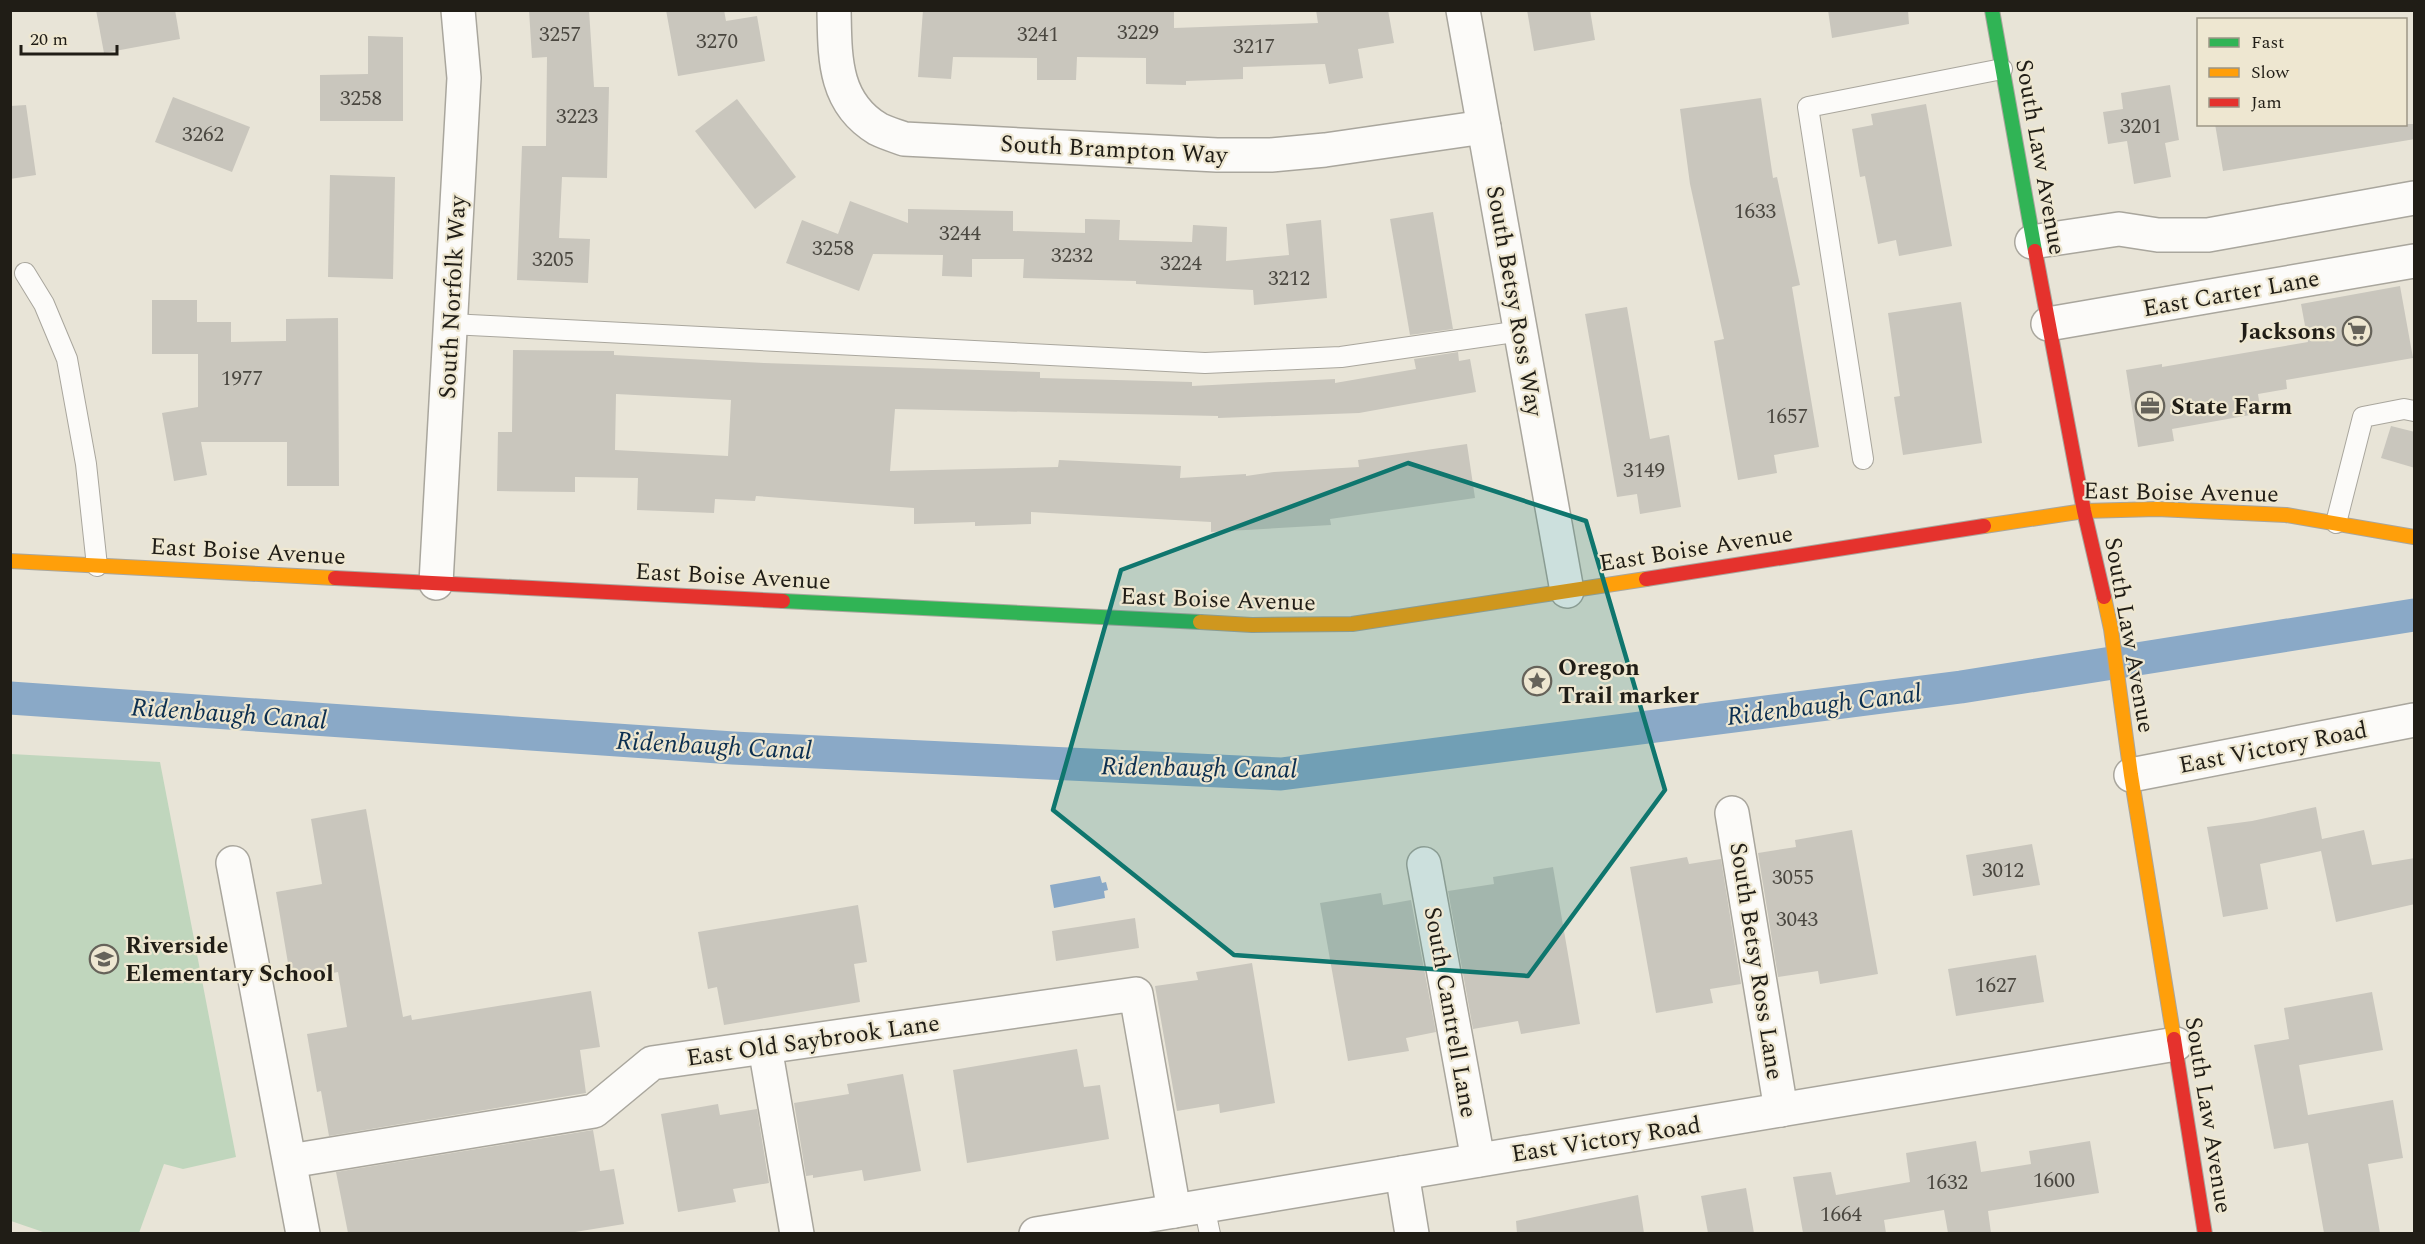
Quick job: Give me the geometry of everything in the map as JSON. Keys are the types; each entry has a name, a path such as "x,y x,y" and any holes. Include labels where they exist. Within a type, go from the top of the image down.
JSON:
{"street":[{"name":"South Norfolk Way","path":"436,583 464,78 458,10"},
{"name":"South Brampton Way","path":"834,10 836,64 841,87 854,108 877,129 904,139 1217,155 1271,155 1325,150 1484,127"},
{"name":"South Betsy Ross Way","path":"1463,10 1567,591"},
{"name":"South Law Avenue","path":"1992,10 2032,242 2084,511 2111,629 2131,775 2205,1233"},
{"path":"2032,242 2119,229 2158,235 2208,235 2415,198"},
{"name":"East Carter Lane","path":"2048,324 2415,261"},
{"name":"East Boise Avenue","path":"10,561 1252,626 1352,624 2084,511 2157,509 2286,514 2415,537"},
{"name":"East Victory Road","path":"2131,775 2415,720"},
{"name":"South Betsy Ross Lane","path":"1732,813 1781,1110"},
{"path":"233,862 303,1233"},
{"name":"South Cantrell Lane","path":"1425,864 1478,1160"},
{"name":"East Old Saybrook Lane","path":"290,1161 594,1112 652,1063 1136,994 1196,1217"},
{"name":"East Victory Road","path":"1036,1233 1196,1217 1402,1173 2176,1044"},
{"path":"765,1047 797,1233"},
{"path":"1402,1173 1412,1233"}],"lane":[{"path":"1863,459 1808,107 2002,69"},
{"path":"25,273 44,304 67,359 86,464 97,566"},
{"path":"450,324 1205,363 1341,357 1521,331"},
{"path":"2336,523 2363,417 2404,409 2415,411"}],"highlighted area":[{"path":"1408,463 1586,521 1665,790 1528,976 1234,955 1053,810 1121,570"}],"green space":[{"name":"Riverside Elementary School","path":"11,754 160,762 236,1157 183,1169 164,1164 139,1233 46,1233 11,1221"}],"water":[{"path":"1100,876 1102,883 1106,882 1108,890 1104,891 1105,898 1054,908 1050,885"}],"building":[{"path":"96,10 175,10 180,39 104,53"},
{"path":"529,10 589,10 594,87 609,87 607,178 562,177 559,238 590,239 588,283 517,280 522,146 546,146 547,57 532,58"},
{"path":"666,10 724,10 726,21 757,16 765,61 678,76"},
{"path":"923,10 1174,10 1174,28 1318,23 1316,10 1388,10 1394,43 1358,49 1363,78 1329,84 1325,64 1243,67 1243,79 1186,81 1186,85 1146,84 1146,58 1077,57 1076,80 1037,80 1037,58 953,57 951,79 918,77"},
{"path":"1527,10 1590,10 1595,40 1534,51"},
{"path":"1828,10 1908,10 1909,24 1832,38"},
{"path":"368,36 403,37 403,121 320,121 320,75 368,74"},
{"path":"2170,85 2179,140 2165,143 2171,177 2134,184 2127,141 2108,144 2103,112 2123,109 2121,93"},
{"path":"173,97 250,127 232,172 155,142"},
{"path":"1761,98 1773,178 1777,177 1800,285 1792,287 1819,447 1774,455 1777,473 1738,480 1714,341 1724,339 1690,184 1680,109"},
{"path":"737,99 796,177 755,209 695,131"},
{"path":"1926,104 1952,246 1899,256 1896,240 1878,244 1865,176 1860,177 1852,129 1873,125 1871,114"},
{"path":"26,105 36,175 10,179 10,106"},
{"path":"2407,124 2415,124 2415,139 2223,171 2215,126 2407,126"},
{"path":"330,175 395,177 393,279 328,277"},
{"path":"850,201 908,223 908,209 1013,211 1013,231 1085,233 1085,219 1120,220 1119,240 1192,242 1193,225 1227,227 1226,261 1289,255 1286,224 1321,220 1327,298 1254,305 1253,290 1136,284 1136,281 1023,278 1024,259 972,259 972,277 942,276 943,255 873,254 859,291 786,263 802,220 838,234"},
{"path":"1433,212 1453,329 1410,335 1390,219"},
{"path":"2400,286 2413,358 2286,380 2287,389 2258,394 2261,413 2172,429 2174,441 2138,447 2126,370 2162,364 2162,367 2308,342 2301,304"},
{"path":"152,300 197,300 197,322 231,322 231,342 286,341 286,319 338,318 339,486 287,486 287,442 201,442 207,475 174,481 162,413 198,407 198,354 152,354"},
{"path":"1961,302 1982,443 1903,455 1894,397 1900,396 1888,313"},
{"path":"1627,307 1650,439 1669,435 1681,507 1640,514 1637,494 1617,497 1585,314"},
{"path":"513,350 614,351 614,355 764,363 1040,372 1040,378 1192,382 1192,386 1335,379 1335,383 1416,369 1414,359 1458,352 1459,361 1470,359 1476,392 1359,413 1218,418 1218,416 895,409 890,471 1058,467 1059,460 1181,466 1180,478 1246,474 1246,476 1359,467 1358,460 1467,444 1475,498 1330,519 1331,525 1211,532 1211,522 1031,512 1031,524 975,526 975,522 914,524 914,508 756,496 755,501 715,499 714,513 637,510 638,478 575,477 575,492 497,491 498,432 512,432","holes":["616,394 731,400 728,456 615,450"]},
{"path":"2391,426 2415,432 2415,468 2381,458"},
{"path":"2316,807 2322,839 2364,830 2372,865 2415,858 2415,904 2336,922 2321,851 2260,864 2268,909 2223,917 2207,827 2252,821"},
{"path":"366,809 403,1017 411,1015 412,1020 591,991 600,1047 580,1050 586,1093 329,1136 321,1091 317,1092 307,1034 347,1027 338,972 291,981 276,892 322,884 311,819"},
{"path":"1852,830 1878,974 1820,984 1818,971 1778,977 1758,853 1796,847 1795,840"},
{"path":"2032,844 2040,885 1973,896 1966,855"},
{"path":"1687,857 1689,864 1721,859 1741,984 1710,989 1713,1003 1656,1013 1630,867"},
{"path":"1553,867 1580,1024 1521,1034 1518,1021 1473,1029 1448,891 1494,884 1493,877"},
{"path":"1381,893 1383,905 1411,900 1436,1032 1406,1038 1409,1051 1348,1061 1320,903"},
{"path":"858,905 867,962 854,964 860,1002 724,1025 717,987 708,989 698,932"},
{"path":"1135,918 1139,948 1056,961 1052,931"},
{"path":"2036,955 2044,1002 1956,1016 1948,969"},
{"path":"1252,963 1275,1103 1220,1113 1219,1104 1177,1111 1155,986 1198,980 1196,972"},
{"path":"2372,992 2383,1050 2299,1065 2308,1115 2393,1100 2403,1158 2368,1164 2380,1233 2324,1233 2308,1143 2274,1149 2254,1045 2289,1039 2284,1008"},
{"path":"1077,1049 1084,1087 1100,1085 1109,1139 967,1163 953,1070"},
{"path":"903,1074 921,1171 864,1181 862,1170 813,1178 813,1175 806,1176 794,1103 849,1094 847,1084"},
{"path":"718,1104 720,1115 757,1109 769,1183 733,1189 736,1202 678,1212 661,1114"},
{"path":"593,1130 600,1171 614,1169 624,1224 569,1233 348,1233 336,1172"},
{"path":"1976,1141 1981,1172 2031,1164 2029,1151 2090,1141 2099,1193 1988,1211 1991,1233 1948,1233 1944,1210 1884,1220 1886,1233 1803,1233 1793,1177 1831,1172 1836,1195 1910,1182 1906,1153"},
{"path":"1746,1188 1754,1233 1708,1233 1701,1196"},
{"path":"1638,1195 1644,1233 1517,1233 1516,1221"}],"waterway":[{"name":"Ridenbaugh Canal","path":"10,698 733,748 1281,774 1961,687 2414,615"}],"traffic: fast":[{"path":"1992,10 2035,251"},
{"path":"783,601 1200,622"}],"traffic: slow":[{"path":"1984,526 2084,511 2157,509 2286,515 2414,537"},
{"path":"10,561 335,578"},
{"path":"1200,622 1252,625 1352,624 1646,579"},
{"path":"2104,597 2111,629 2131,775 2174,1039"}],"traffic: jam":[{"path":"2035,251 2084,511 2104,597"},
{"path":"1646,579 1984,526"},
{"path":"335,578 783,601"},
{"path":"2174,1039 2205,1234"}],"place":[{"name":"Jacksons","path":"2357,331"},
{"name":"State Farm","path":"2150,406"},
{"name":"Oregon Trail marker","path":"1537,681"},
{"name":"Riverside Elementary School","path":"104,959"}]}
